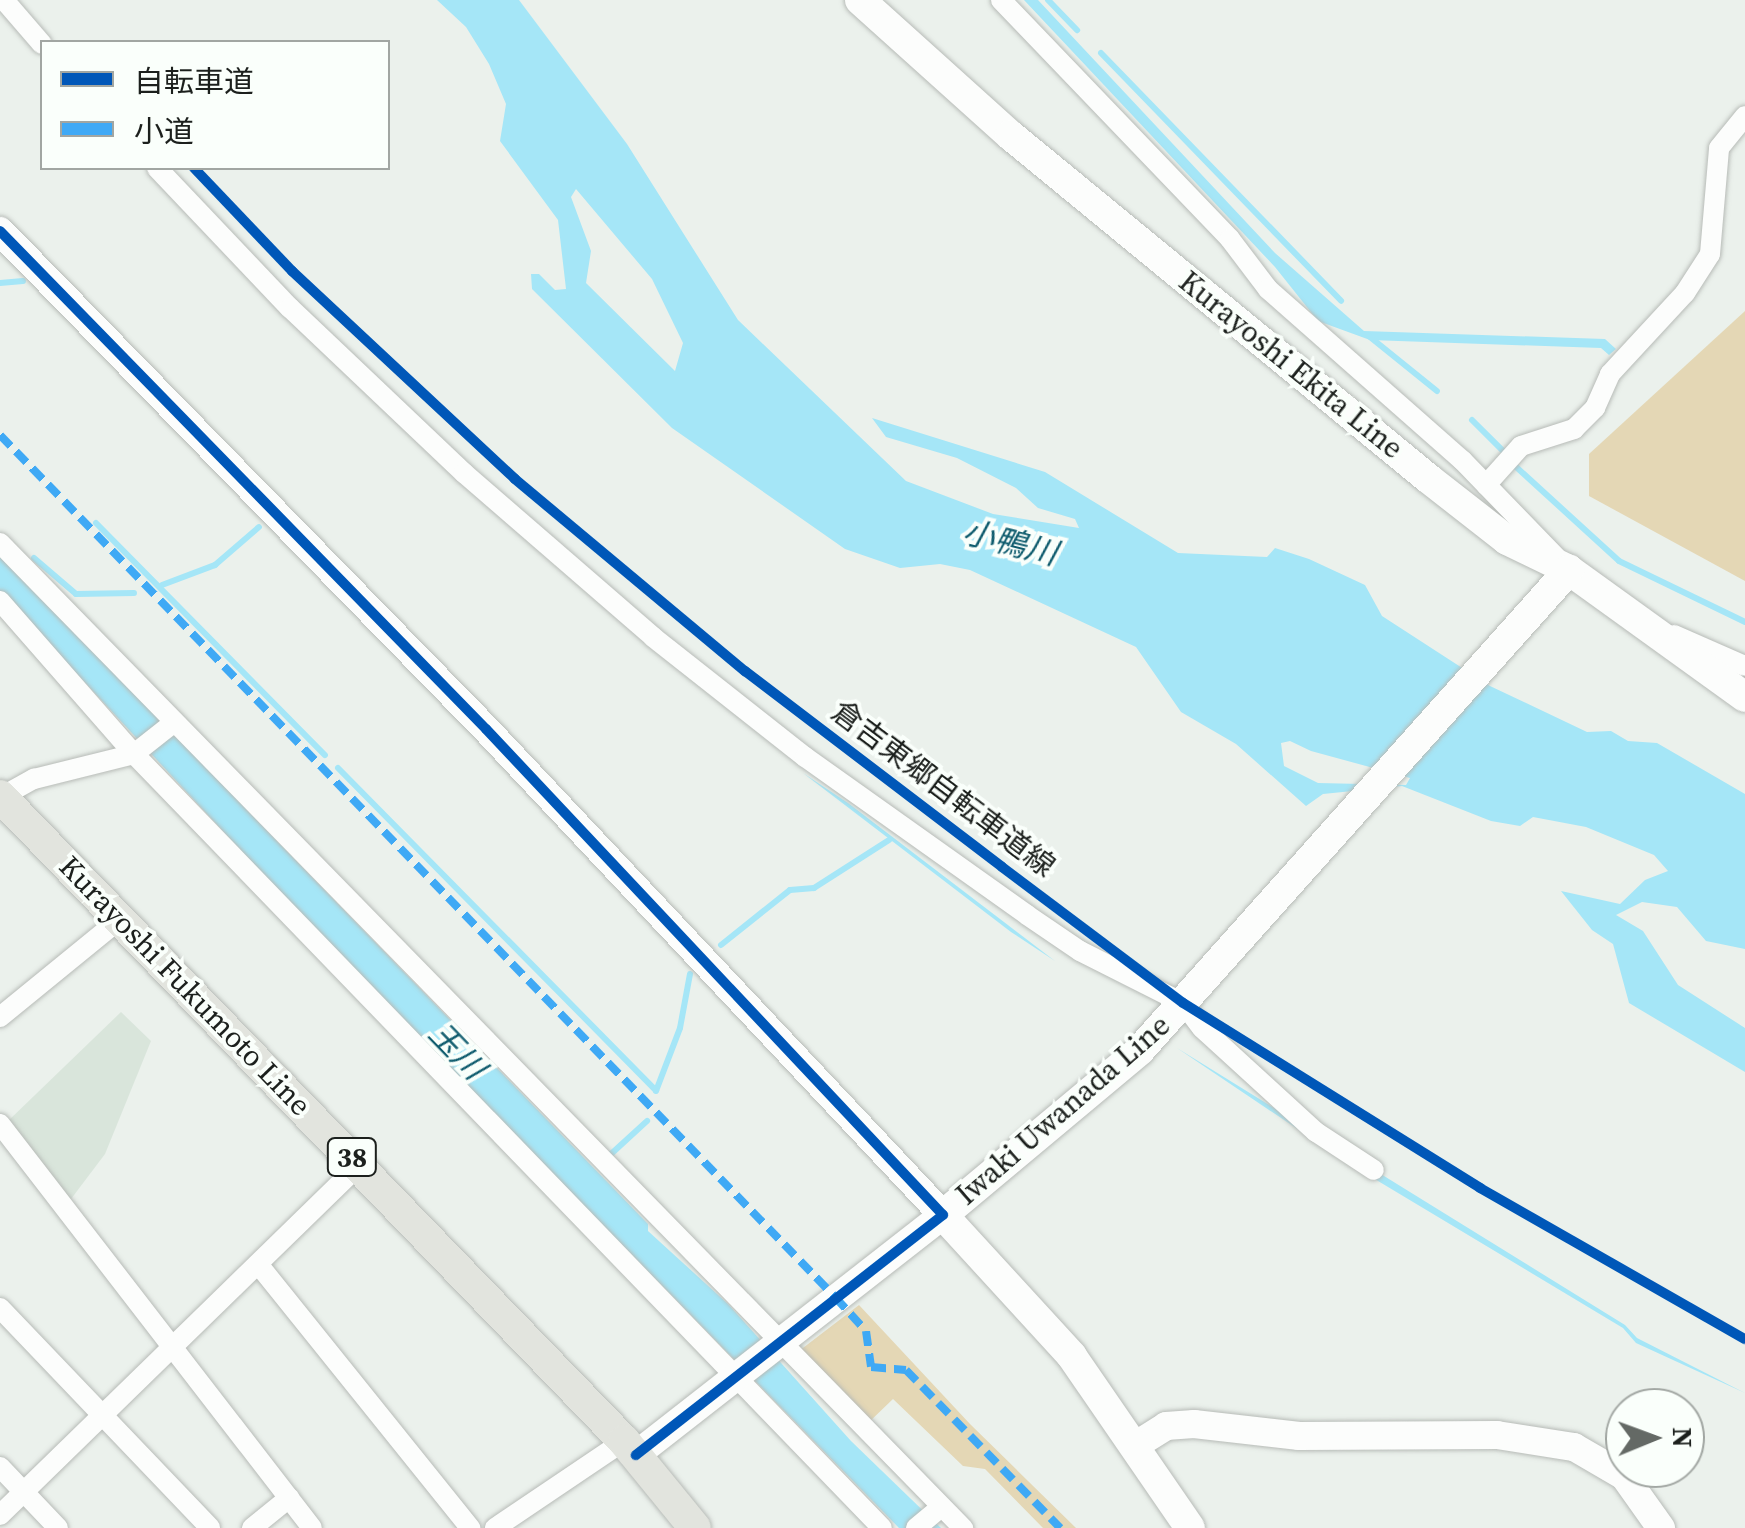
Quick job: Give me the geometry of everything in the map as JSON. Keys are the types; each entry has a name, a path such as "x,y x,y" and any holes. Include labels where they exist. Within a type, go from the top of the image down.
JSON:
{"main road":[{"name":"Kurayoshi Ekita Line","path":"860,0 1010,135 1507,540 1569,570 1654,637 1745,697"},
{"name":"Iwaki Uwanada Line","path":"1190,1528 1072,1356 943,1216 1140,1050 1569,570"},
{"name":"Kurayoshi Fukumoto Line","path":"0,796 360,1164 630,1448 695,1528"}],"street":[{"path":"4,0 40,42"},
{"path":"1001,0 1230,238 1268,289 1486,484 1569,570"},
{"path":"1486,484 1521,446 1574,429 1594,408 1610,374 1685,293 1713,244 1719,148 1745,116"},
{"path":"159,170 290,308 464,474 653,636 806,757 1080,951 1189,998 1202,1028 1316,1132 1374,1170"},
{"path":"0,231 486,729 943,1216 741,1376 496,1528"},
{"path":"0,543 777,1346 963,1528"},
{"path":"0,601 134,754 741,1376 882,1528"},
{"path":"1654,637 1667,632 1745,666"},
{"path":"0,796 34,779 134,754 172,724"},
{"path":"0,1017 120,919"},
{"path":"0,1124 312,1528"},
{"path":"0,1515 360,1164"},
{"path":"258,1264 470,1528"},
{"path":"0,1308 210,1528"},
{"path":"1136,1445 1166,1426 1194,1424 1299,1436 1497,1435 1574,1447 1624,1476 1647,1499 1662,1528"},
{"path":"0,1467 58,1528"},
{"path":"252,1528 289,1498"},
{"path":"916,1528 940,1508"}],"shaded area":[{"path":"1745,311 1745,581 1589,496 1589,454"},
{"path":"121,1012 151,1041 105,1154 68,1203 7,1122"},
{"path":"859,1305 970,1424 1076,1528 1043,1528 985,1469 963,1466 893,1399 866,1425 799,1351"}],"water":[{"name":"小鴨川","path":"437,0 519,0 627,144 738,320 906,481 993,514 1079,528 1075,519 1038,508 1016,488 957,458 886,437 872,418 1045,472 1178,553 1267,557 1275,548 1309,559 1365,585 1382,616 1490,686 1587,732 1611,731 1628,741 1657,743 1745,794 1745,949 1706,941 1677,907 1642,902 1616,915 1643,931 1678,985 1745,1028 1745,1072 1629,1003 1613,944 1592,930 1561,891 1620,904 1645,880 1668,871 1654,855 1586,827 1533,817 1520,826 1491,821 1402,786 1323,794 1306,806 1236,744 1181,712 1136,647 970,570 940,564 900,568 845,549 672,428 532,289 531,274 539,274 555,290 566,289 558,220 500,141 506,104 489,64 466,27","holes":["576,189 652,279 683,343 675,371 586,283 591,251 571,197","1290,741 1311,751 1410,778 1406,785 1318,783 1284,766 1281,743"]},
{"path":"1024,0 1038,0 1275,253 1364,331 1605,339 1616,349 1609,355 1601,348 1370,340 1318,321 1275,267"},
{"name":"玉川","path":"0,555 648,1224 648,1231 728,1304 851,1441 941,1528 899,1528 325,941 0,591"},
{"path":"803,773 848,803 1055,961 1011,932"},
{"path":"1177,1048 1625,1325 1637,1338 1745,1393 1636,1343 1623,1328 1348,1163"}],"waterway":[{"path":"1048,0 1077,30"},
{"path":"1101,53 1341,301"},
{"path":"0,283 23,281"},
{"path":"1370,337 1437,391"},
{"path":"1472,420 1505,453"},
{"path":"1514,465 1619,561 1745,622"},
{"path":"96,523 325,755"},
{"path":"162,585 215,565 259,527"},
{"path":"34,558 76,594 134,593"},
{"path":"338,768 656,1091 680,1028 690,974"},
{"path":"721,945 790,890 814,888 889,840"},
{"path":"611,1154 647,1121"}],"marked path":[{"path":"0,435 835,1297 866,1331 871,1367 906,1370 1060,1528"}],"cycle path":[{"name":"倉吉東郷自転車道線","path":"196,170 292,271 515,479 745,671 1002,867 1183,1003 1480,1188 1745,1339"},
{"path":"0,231 486,729 943,1215 636,1455"}]}
